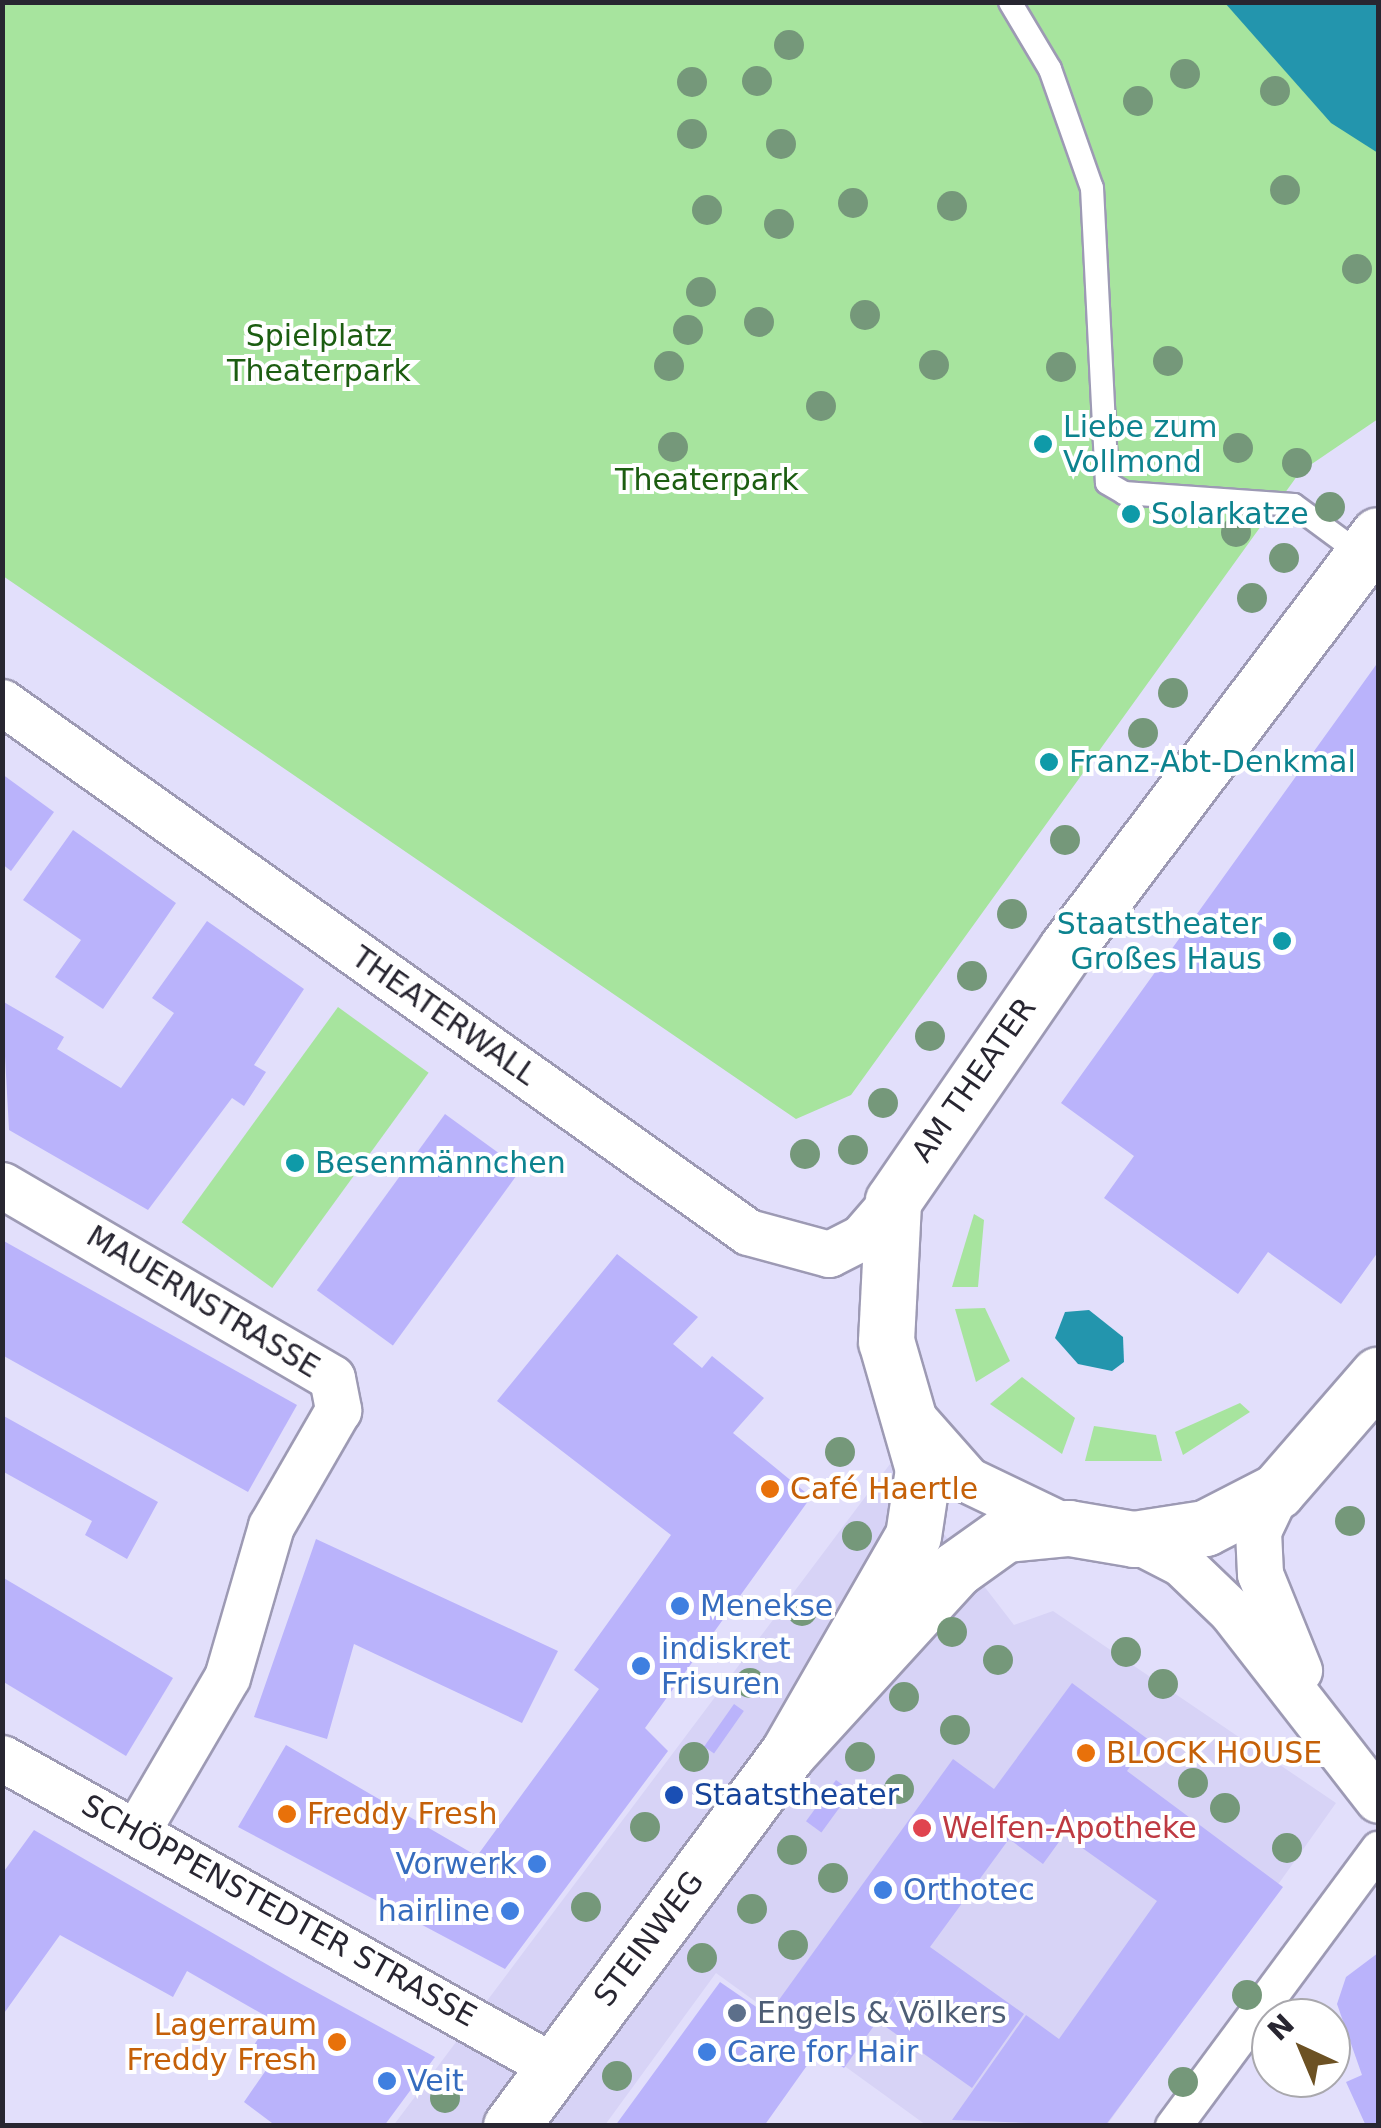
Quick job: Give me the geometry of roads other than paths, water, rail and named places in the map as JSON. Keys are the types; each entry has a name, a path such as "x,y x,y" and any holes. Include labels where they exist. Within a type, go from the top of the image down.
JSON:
{"street":[{"name":"AM THEATER","path":"893,1201 1369,544"},
{"name":"THEATERWALL","path":"2,702 748,1232 829,1254"},
{"name":"MAUERNSTRASSE","path":"2,1185 332,1378 338,1410 270,1526 227,1677 137,1831"},
{"path":"884,1313 829,1254 862,1237 893,1201"},
{"path":"893,1201 884,1313 914,1419 968,1480 1069,1528 1134,1539 1182,1562 1232,1612 1378,1800"},
{"path":"1343,1756 1260,1574 1258,1531 1277,1491 1378,1375"},
{"name":"STEINWEG","path":"788,1753 914,1536 923,1469 914,1419"},
{"path":"1134,1539 1204,1528 1277,1491"},
{"name":"STEINWEG","path":"511,2126 788,1753 956,1569 1006,1534 1069,1528"},
{"name":"SCHÖPPENSTEDTER STRASSE","path":"2,1758 554,2067"},
{"path":"1173,2126 1378,1848"}],"lane":[{"path":"1010,2 1050,69 1092,188 1107,484 1124,493 1294,505 1369,544"}],"water":[{"path":"1225,3 1378,3 1378,153 1331,123"},
{"path":"1089,1310 1123,1337 1124,1362 1112,1371 1078,1364 1055,1338 1065,1312"}],"place":[{"name":"Liebe zum Vollmond","path":"1043,444"},
{"name":"Solarkatze","path":"1131,514"},
{"name":"Franz-Abt-Denkmal","path":"1049,762"},
{"name":"Staatstheater Großes Haus","path":"1282,941"},
{"name":"Besenmännchen","path":"295,1163"},
{"name":"Café Haertle","path":"770,1489"},
{"name":"Menekse","path":"680,1606"},
{"name":"indiskret Frisuren","path":"641,1666"},
{"name":"BLOCK HOUSE","path":"1086,1753"},
{"name":"Staatstheater","path":"674,1795"},
{"name":"Freddy Fresh","path":"287,1814"},
{"name":"Welfen-Apotheke","path":"922,1828"},
{"name":"Vorwerk","path":"537,1864"},
{"name":"Orthotec","path":"883,1890"},
{"name":"hairline","path":"510,1911"},
{"name":"Engels & Völkers","path":"737,2013"},
{"name":"Lagerraum Freddy Fresh","path":"337,2042"},
{"name":"Care for Hair","path":"707,2052"},
{"name":"Veit","path":"387,2081"}],"park label":[{"name":"Spielplatz Theaterpark","path":"319,353"},
{"name":"Theaterpark","path":"707,480"}]}
